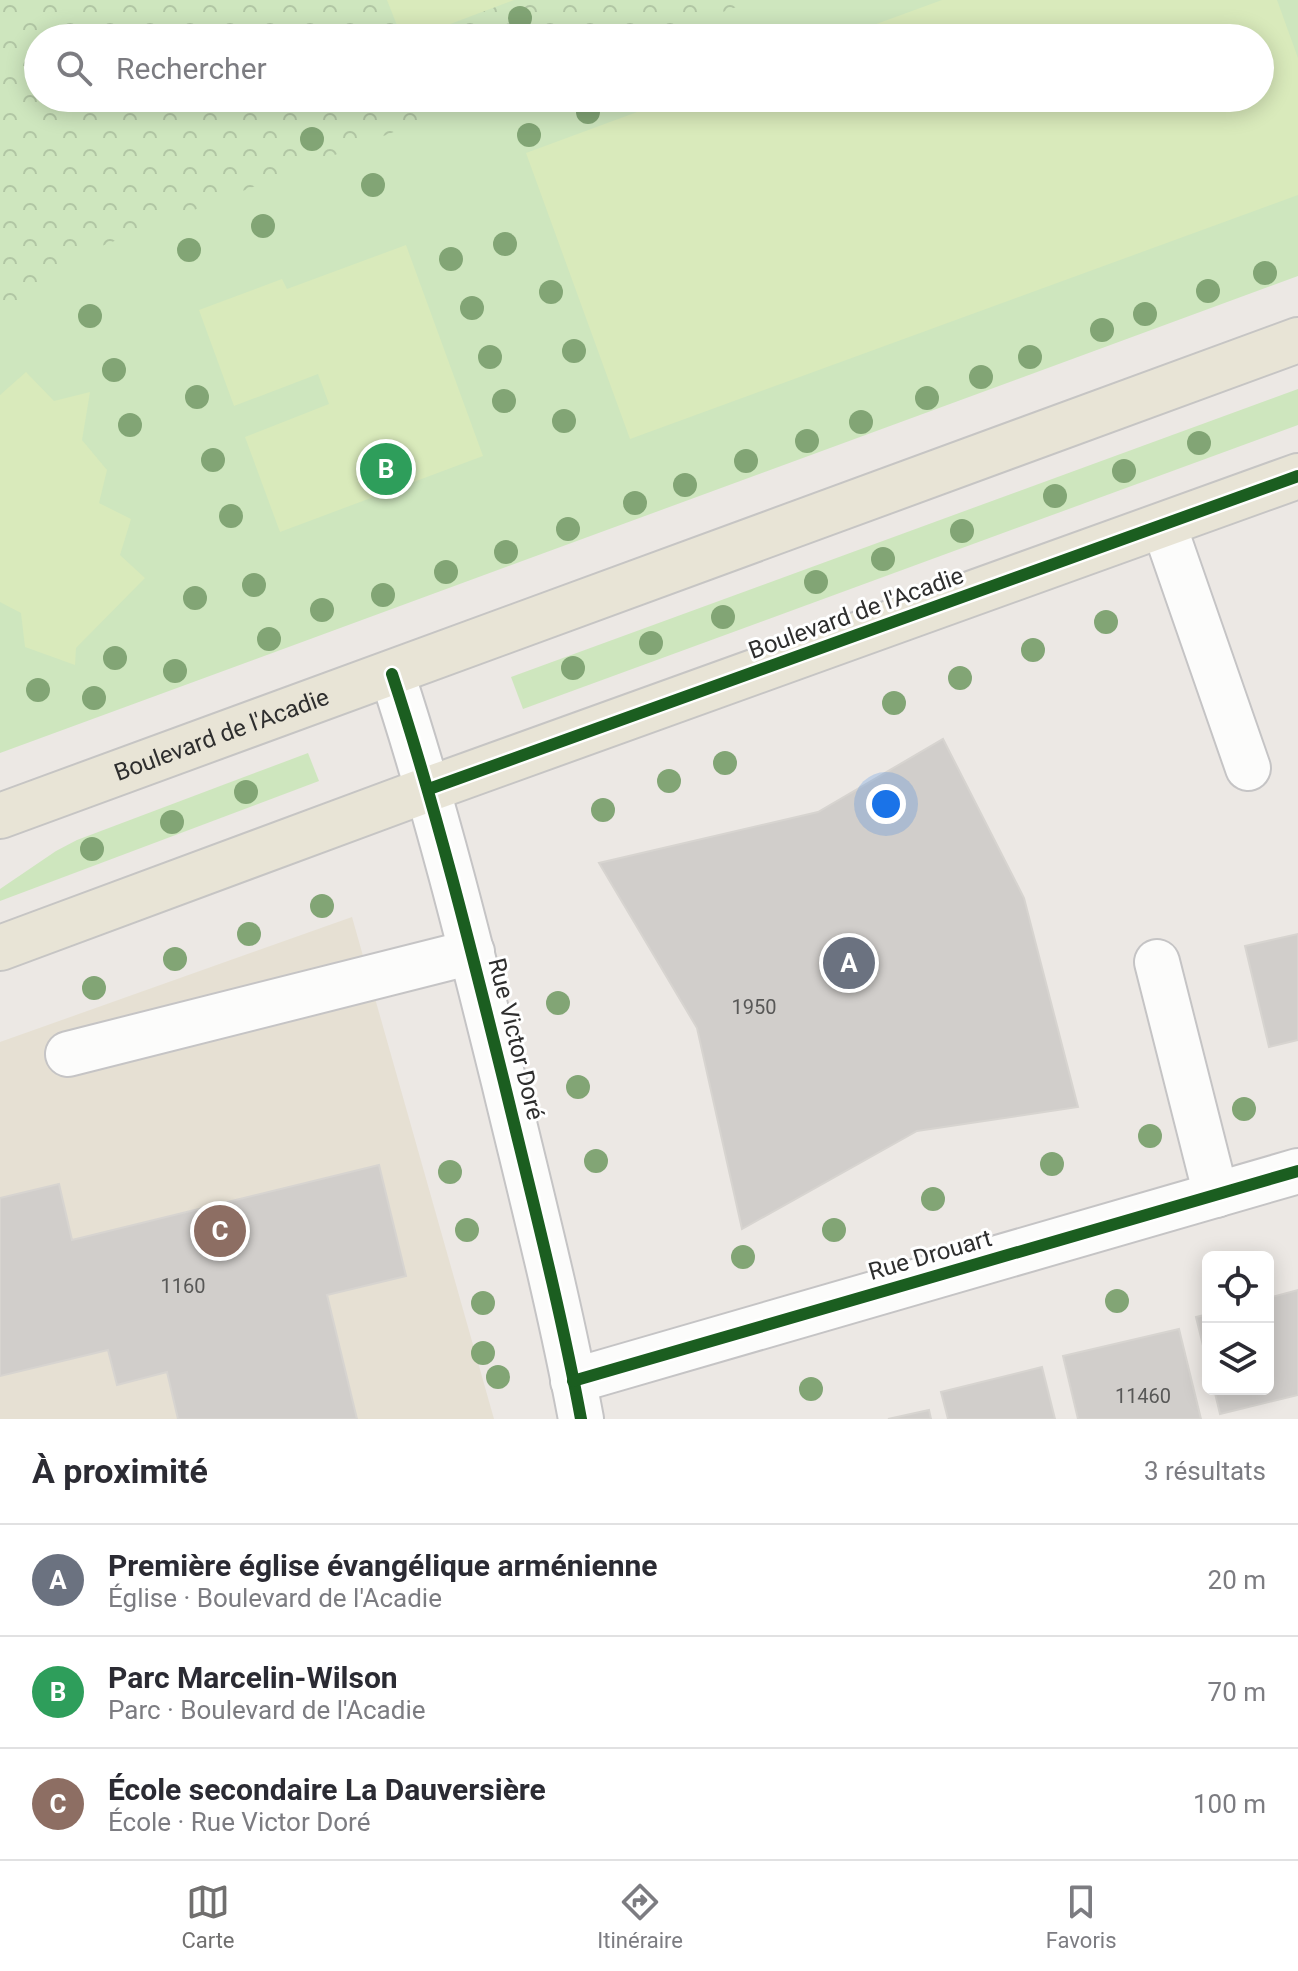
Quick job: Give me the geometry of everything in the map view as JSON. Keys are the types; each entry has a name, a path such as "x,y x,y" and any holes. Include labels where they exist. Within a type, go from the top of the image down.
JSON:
{"main road":[{"name":"Boulevard de l'Acadie","path":"0,816 1298,340"},
{"name":"Boulevard de l'Acadie","path":"0,948 429,789 1298,476"}],"street":[{"path":"1164,526 1248,768"},
{"name":"Rue Victor Doré","path":"392,674 429,789 472,952 560,1311 577,1400"},
{"path":"68,1054 472,952"},
{"path":"1157,962 1216,1195"},
{"name":"Rue Drouart","path":"577,1400 1298,1171"}],"shaded area":[{"path":"352,917 494,1419 0,1419 0,1042"}],"green space":[{"path":"0,0 1298,0 1298,276 0,753"},
{"path":"0,0 387,0 396,24 24,24 24,112 445,112 94,249 0,332"},
{"path":"387,0 514,0 450,24 396,24"},
{"path":"513,0 756,0 689,24 450,24"},
{"path":"942,0 1277,0 1298,58 1298,195 630,439 526,153 637,112 1274,112 1274,24 876,24"},
{"path":"406,245 483,456 280,532 245,437 329,404 318,374 234,406 199,310 282,279 287,289"},
{"path":"26,372 54,401 90,392 82,440 107,470 99,503 131,519 120,555 145,578 76,648 75,665 25,647 21,613 0,602 0,395"},
{"path":"1298,389 1298,425 523,709 511,677"},
{"path":"308,753 319,781 0,901 0,889 77,840"}],"building":[{"path":"943,739 1024,898 1078,1107 917,1131 742,1229 697,1028 599,863 818,812"},
{"path":"1298,934 1298,1040 1269,1047 1245,946"},
{"path":"379,1165 406,1276 327,1295 357,1419 178,1419 167,1372 117,1385 108,1350 0,1376 0,1198 59,1184 72,1240"},
{"path":"1298,1290 1298,1395 1220,1414 1215,1395 1274,1395 1274,1296"},
{"path":"1202,1316 1202,1342 1196,1317"},
{"path":"1179,1329 1201,1419 1078,1419 1063,1356"},
{"path":"1042,1367 1055,1419 948,1419 941,1392"},
{"path":"929,1410 931,1419 888,1419"}],"cycle path":[{"path":"429,789 1298,476"},
{"path":"392,674 438,826 478,979 545,1250 581,1419"},
{"path":"573,1381 1298,1171"}],"place":[{"name":"Parc Marcelin-Wilson","path":"386,469"},
{"name":"Première église évangélique arménienne","path":"849,963"},
{"name":"École secondaire La Dauversière","path":"220,1231"}]}
